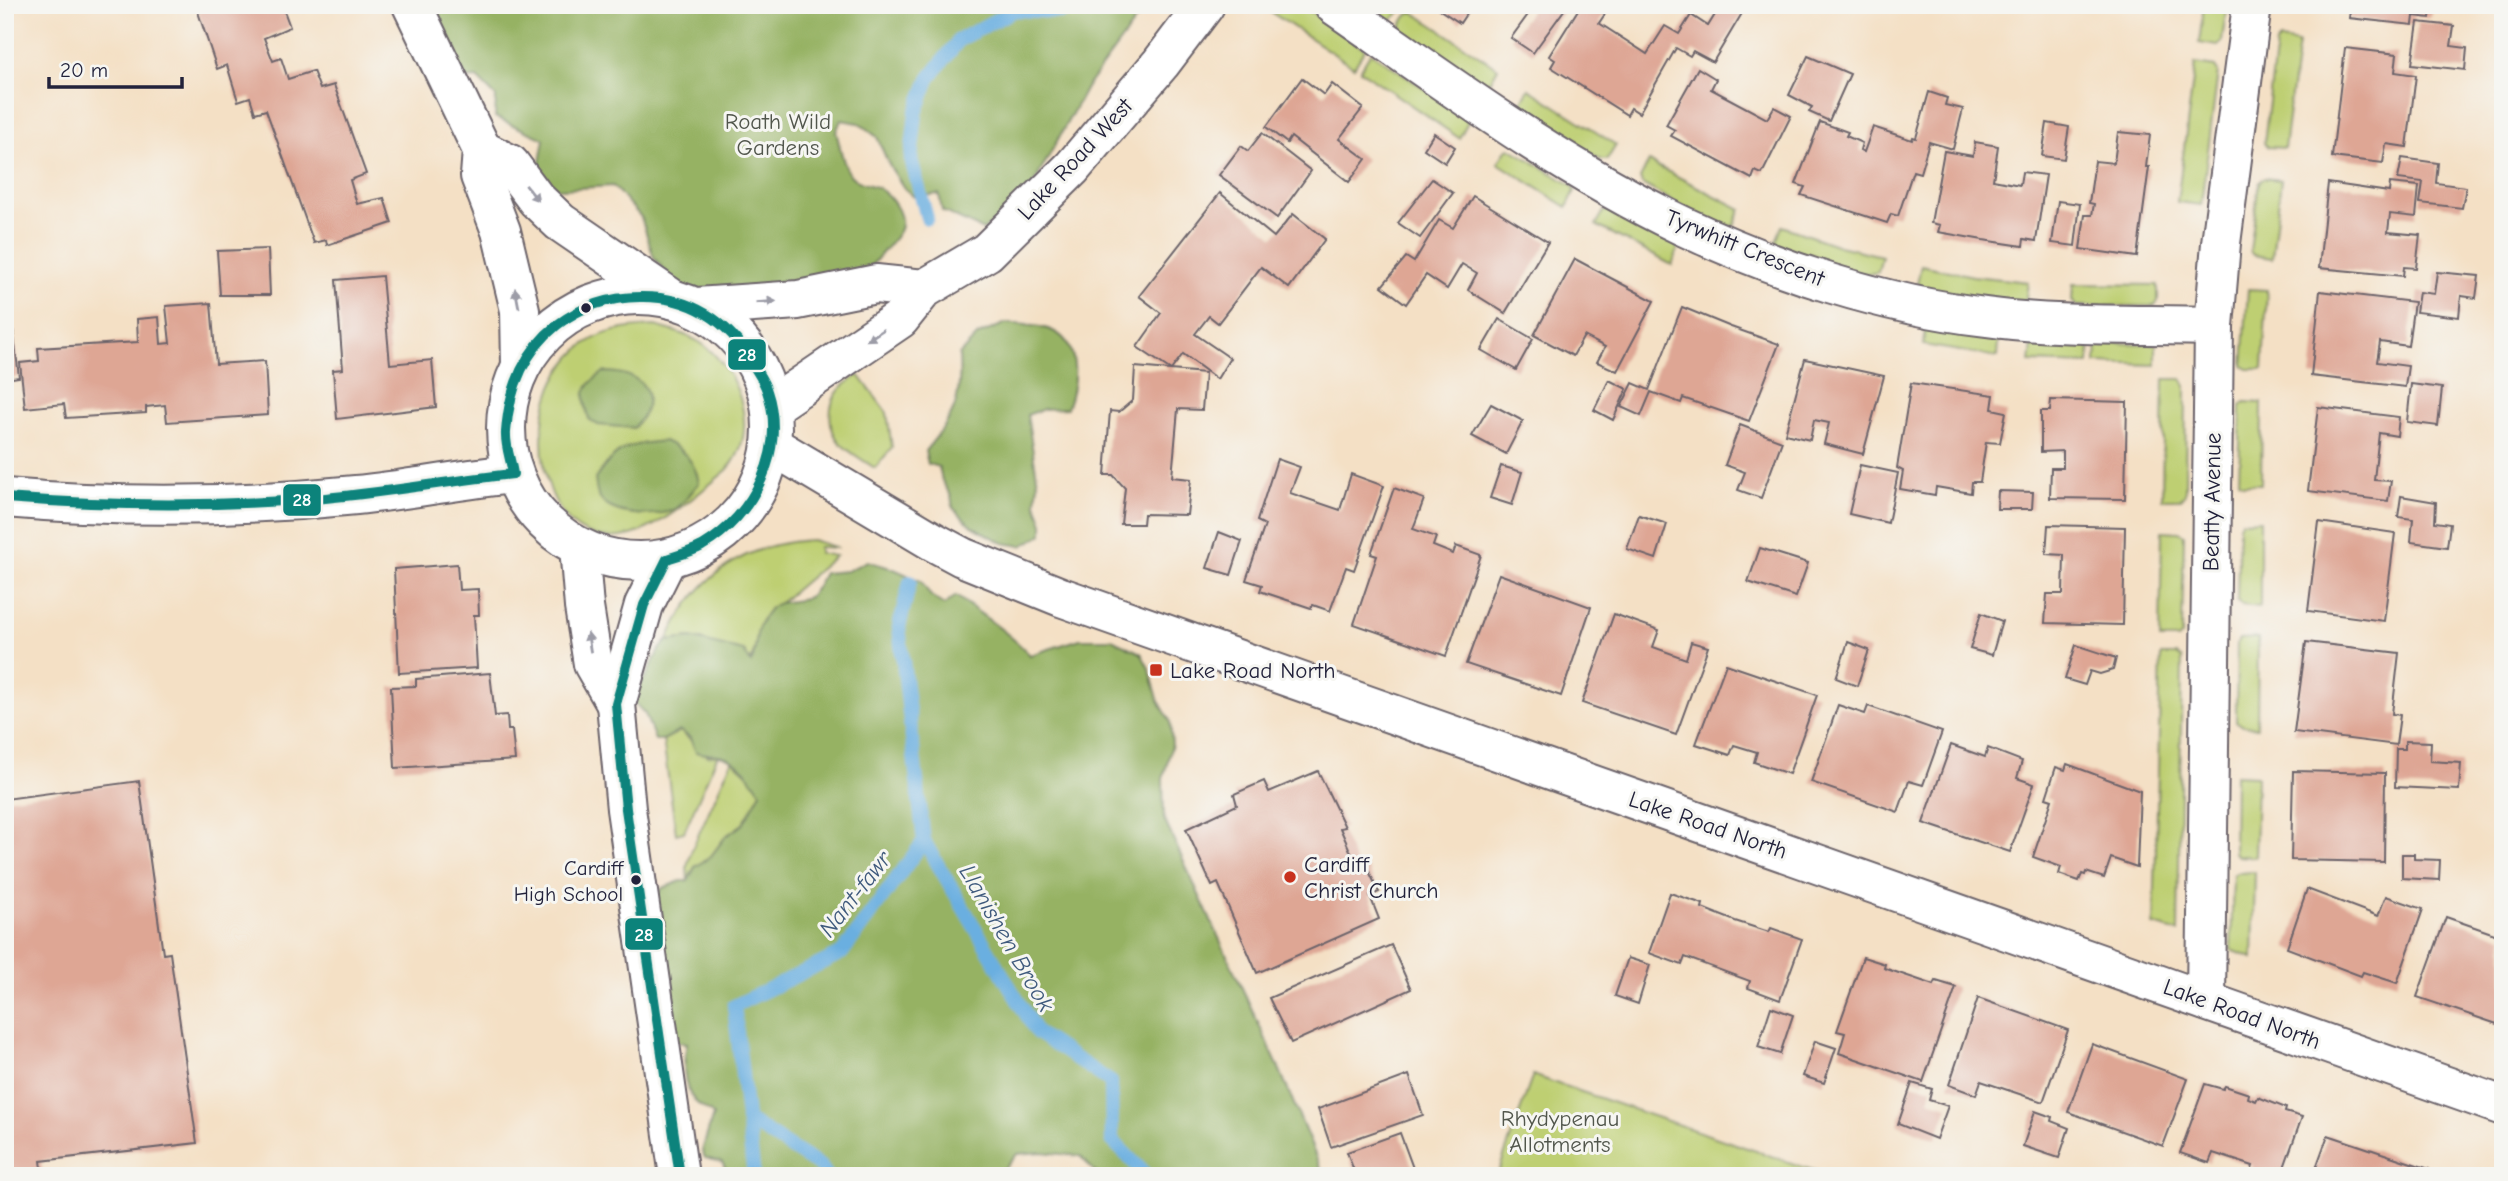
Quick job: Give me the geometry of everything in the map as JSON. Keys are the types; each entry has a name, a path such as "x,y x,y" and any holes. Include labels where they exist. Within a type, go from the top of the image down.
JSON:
{"street":[{"path":"412,5 482,150 480,176 501,231 518,301 521,366"},
{"name":"Lake Road West","path":"772,406 900,319 924,289 987,252 1072,168 1114,120 1205,5"},
{"name":"Tyrwhitt Crescent","path":"1334,5 1500,119 1625,195 1683,226 1805,276 1852,289 1983,317 2033,323 2214,326"},
{"name":"Beatty Avenue","path":"2206,1001 2214,326 2221,243 2252,5"},
{"path":"482,150 510,164 536,199 560,222 683,302 733,331 758,365 772,406 773,446 760,486 737,519 705,544 667,559 637,562 607,557 579,547 551,528 529,503 513,474 505,433 510,392 535,343 554,324 589,303 628,294 683,302 799,300 876,284 924,289"},
{"name":"Lake Road North","path":"773,446 962,557 1061,597 2503,1107"},
{"path":"5,498 132,505 246,503 357,495 513,474"},
{"path":"579,547 584,607 593,664 616,704"},
{"path":"667,559 644,605 616,704 626,809 680,1176"}],"green space":[{"name":"Roath Wild Gardens","path":"429,5 1147,5 1086,88 1026,198 983,230 942,211 939,194 914,197 904,188 889,165 877,137 859,123 841,120 836,132 849,173 858,181 883,192 900,214 901,227 891,243 867,272 698,302 680,290 654,258 641,217 613,186 562,189 550,186 539,168 544,139 495,117 496,97 477,78 463,79"},
{"path":"1269,5 1301,5 1365,49 1354,67 1266,9"},
{"path":"1364,5 1403,5 1403,10 1389,22"},
{"path":"2204,5 2227,5 2222,41 2218,46 2199,43"},
{"path":"1413,12 1498,68 1490,82 1479,84 1401,30 1404,19"},
{"path":"2280,40 2298,43 2284,148 2268,147 2264,143 2276,44"},
{"path":"1371,52 1465,116 1468,122 1459,138 1360,70"},
{"path":"2195,64 2215,67 2218,72 2201,205 2177,202"},
{"path":"1529,89 1616,145 1607,160 1601,160 1521,110 1521,103"},
{"path":"1510,148 1573,186 1575,191 1567,207 1498,163"},
{"path":"1649,162 1741,209 1734,226 1714,222 1642,184 1640,178"},
{"path":"2263,178 2281,180 2272,258 2253,255 2250,251 2259,182"},
{"path":"1610,209 1676,244 1678,250 1672,265 1596,225 1604,211"},
{"path":"1782,226 1839,246 1882,256 1878,272 1870,274 1845,270 1780,250 1776,242"},
{"path":"1921,265 1973,276 2028,282 2026,298 2023,303 1965,296 1922,287 1917,283"},
{"path":"2073,284 2158,285 2158,301 2155,306 2077,306 2072,301"},
{"path":"2248,289 2267,290 2263,369 2248,369 2243,366"},
{"path":"1006,323 1055,332 1069,347 1074,367 1073,388 1067,408 1044,409 1027,415 1038,483 1036,503 1043,524 1043,534 1022,546 1003,543 972,526 953,508 939,467 928,464 925,451 950,417 954,407 959,385 959,355 978,335"},
{"path":"655,326 681,334 705,346 728,372 742,405 743,439 727,470 668,516 643,531 631,535 603,537 580,530 563,514 552,493 545,468 542,441 544,415 550,392 567,363 588,342 606,333"},
{"path":"1932,327 1995,337 1998,342 1997,357 1923,345 1925,329"},
{"path":"2039,341 2090,342 2089,364 2030,362 2032,345"},
{"path":"2097,343 2156,344 2156,365 2096,363"},
{"path":"604,372 629,376 637,380 646,391 646,409 634,428 598,425 589,419 585,392 591,382"},
{"path":"859,375 887,413 892,448 875,468 842,445 831,425 831,409 836,394"},
{"path":"2164,379 2182,379 2186,386 2185,495 2181,499 2162,499"},
{"path":"2245,402 2262,403 2261,484 2244,484 2239,481 2241,406"},
{"path":"664,441 688,457 695,468 699,483 684,502 665,513 644,515 621,512 603,502 597,493 595,479 609,460 631,446"},
{"path":"2260,520 2260,607 2241,605 2237,600 2239,526 2241,521"},
{"path":"2162,531 2184,535 2182,635 2178,639 2160,639"},
{"path":"812,540 838,548 819,547 819,553 835,556 769,609 750,663 703,640 690,638 667,641 692,599 724,568 764,548"},
{"path":"867,561 921,581 931,596 944,605 956,596 1004,631 1030,655 1080,639 1112,639 1141,653 1150,670 1158,699 1170,721 1172,744 1163,779 1164,819 1279,1068 1324,1176 1099,1176 1080,1156 1042,1152 1017,1154 998,1176 729,1176 722,1162 705,1158 702,1151 713,1115 696,1102 687,1087 684,1065 687,1043 665,1041 646,916 662,888 688,881 695,867 711,856 726,836 743,824 761,792 738,764 716,754 696,752 690,738 680,731 663,740 655,740 645,714 630,698 667,641 690,638 744,651 751,663 760,625 772,607 808,597 824,573 847,571"},
{"path":"2258,638 2257,727 2243,726 2236,721 2237,644 2239,639"},
{"path":"2161,655 2177,655 2182,659 2178,932 2154,925"},
{"path":"680,731 708,756 718,754 684,832 676,834 663,740"},
{"path":"732,760 762,792 743,824 726,836 711,856 695,867 688,881 687,866 692,849"},
{"path":"2235,775 2257,776 2255,857 2238,856 2234,852"},
{"path":"2255,872 2253,958 2231,950 2233,876 2236,873"},
{"name":"Rhydypenau Allotments","path":"1533,1075 1558,1084 1830,1176 1497,1176"}],"building":[{"path":"223,5 290,5 283,8 290,27 264,38 273,61 281,58 288,79 313,71 320,89 334,85 366,174 350,180 357,204 384,198 392,223 327,245 326,240 314,243 266,110 255,113 250,97 238,101 227,65 217,69 198,12"},
{"path":"1443,5 1472,5 1460,23 1440,10"},
{"path":"1535,5 1567,6 1533,53 1511,38"},
{"path":"1581,5 1592,5 1605,14 1599,23 1647,54 1665,26 1679,34 1691,15 1708,26 1721,5 1747,5 1713,62 1693,51 1690,56 1676,48 1639,113 1631,108 1627,115 1551,67 1555,60 1549,56"},
{"path":"2351,5 2432,5 2430,18 2414,16 2413,25 2349,18"},
{"path":"2418,22 2454,26 2451,46 2467,48 2465,70 2412,64"},
{"path":"2345,48 2397,54 2395,72 2416,75 2407,147 2386,144 2383,163 2332,157"},
{"path":"1808,56 1850,74 1829,121 1809,112 1812,107 1789,95"},
{"path":"1698,68 1716,79 1711,89 1767,119 1774,107 1791,116 1762,174 1755,171 1752,179 1671,136 1675,130 1666,125"},
{"path":"1302,78 1324,95 1332,84 1363,108 1339,139 1366,159 1349,182 1291,137 1287,143 1266,127"},
{"path":"1929,92 1947,98 1945,105 1963,109 1953,149 1929,142 1920,173 1913,171 1898,216 1891,214 1887,223 1801,195 1805,187 1796,184 1820,122 1848,132 1846,136 1862,143 1860,150 1864,152 1873,127 1912,140 1913,137 1916,138"},
{"path":"2047,123 2069,127 2064,159 2042,156"},
{"path":"2118,132 2150,135 2146,167 2149,167 2137,257 2080,249 2085,215 2092,215 2094,204 2089,203 2095,161 2114,163"},
{"path":"1262,133 1311,171 1277,218 1219,175 1241,146 1248,151"},
{"path":"1434,133 1455,147 1445,163 1424,149"},
{"path":"1975,142 1998,146 1993,180 2020,185 2022,172 2046,175 2036,241 2024,239 2023,246 1983,240 1938,232 1940,225 1931,223 1944,151 1973,156"},
{"path":"2402,158 2438,163 2436,183 2466,187 2462,208 2420,203 2423,182 2398,179"},
{"path":"1432,179 1453,193 1420,238 1398,223"},
{"path":"2328,183 2389,192 2390,183 2419,186 2416,217 2390,214 2388,232 2420,235 2416,268 2404,267 2403,276 2319,268"},
{"path":"1220,193 1274,237 1293,214 1325,239 1289,288 1261,267 1218,323 1209,316 1195,334 1230,358 1217,379 1183,354 1171,370 1137,347 1161,313 1139,296"},
{"path":"1473,196 1548,242 1505,313 1468,290 1477,273 1462,264 1447,289 1426,275 1406,304 1382,286 1406,257 1414,262 1439,220 1453,228"},
{"path":"2058,201 2080,204 2075,246 2052,243"},
{"path":"5,211 9,211 10,234 5,234"},
{"path":"268,249 270,295 220,295 217,251"},
{"path":"1575,259 1654,301 1617,371 1597,362 1605,347 1584,336 1573,356 1534,335"},
{"path":"2437,272 2479,276 2476,298 2461,296 2459,317 2416,312 2419,292 2434,294"},
{"path":"382,276 390,364 432,360 436,407 337,419 333,370 343,369 336,280"},
{"path":"2320,291 2414,302 2408,346 2380,342 2377,362 2408,366 2405,387 2311,376"},
{"path":"211,303 216,364 265,361 268,415 167,422 165,405 146,407 146,413 66,418 64,404 25,408 20,363 39,361 38,348 138,342 137,319 159,317 161,344 170,343 166,306"},
{"path":"1682,307 1779,344 1749,421 1683,398 1681,403 1651,392 1641,416 1621,407 1633,383 1649,390"},
{"path":"1499,319 1533,339 1516,370 1481,350"},
{"path":"13,329 19,377 5,379 5,330"},
{"path":"1805,359 1884,376 1863,454 1824,444 1829,423 1814,420 1810,440 1785,434"},
{"path":"1135,367 1205,373 1202,410 1178,409 1172,477 1191,479 1187,515 1144,514 1143,524 1121,524 1125,488 1113,475 1105,475 1110,411 1119,412 1133,400"},
{"path":"1609,380 1627,389 1613,420 1594,410"},
{"path":"1911,383 1994,395 1992,409 2006,412 2000,443 1986,442 1980,482 1972,482 1971,493 1936,487 1935,495 1900,489 1903,471 1897,468"},
{"path":"2411,384 2442,388 2438,426 2407,422"},
{"path":"2051,400 2127,402 2125,499 2050,498 2051,468 2063,468 2063,451 2041,452 2041,411 2050,411"},
{"path":"1491,404 1523,421 1506,454 1472,436"},
{"path":"2318,407 2399,417 2397,436 2379,433 2374,480 2391,481 2388,501 2308,491"},
{"path":"1740,425 1782,441 1761,498 1738,490 1745,472 1725,465"},
{"path":"1277,459 1300,467 1290,493 1340,510 1351,474 1384,486 1354,570 1346,567 1330,611 1313,605 1311,608 1260,591 1262,585 1246,580 1265,525 1257,521"},
{"path":"1860,465 1898,473 1888,523 1849,514"},
{"path":"1501,466 1522,472 1512,505 1490,498"},
{"path":"1394,488 1424,499 1413,529 1436,537 1433,546 1453,554 1456,546 1481,555 1446,656 1354,624 1377,556 1371,554"},
{"path":"1998,491 2033,492 2032,509 1997,509"},
{"path":"2401,496 2436,502 2435,522 2450,524 2447,547 2411,542 2413,519 2398,517"},
{"path":"1639,515 1667,524 1656,559 1627,549"},
{"path":"2319,522 2395,533 2384,621 2308,611"},
{"path":"2048,525 2125,527 2123,625 2045,623 2047,594 2063,594 2064,555 2046,554"},
{"path":"1219,532 1242,541 1231,575 1207,568"},
{"path":"1760,548 1808,563 1796,597 1748,582"},
{"path":"457,564 459,590 478,589 479,615 474,615 477,668 399,673 394,569"},
{"path":"1499,574 1591,607 1561,696 1466,664"},
{"path":"1981,613 2002,621 1992,655 1970,649"},
{"path":"1614,614 1659,630 1653,647 1686,659 1691,642 1708,647 1676,735 1582,703"},
{"path":"1848,642 1869,650 1857,686 1836,678"},
{"path":"2306,642 2399,653 2392,714 2400,715 2396,745 2294,732"},
{"path":"2076,645 2116,658 2113,670 2100,674 2090,671 2085,685 2065,679"},
{"path":"1726,664 1817,695 1789,774 1754,762 1757,752 1734,745 1730,755 1696,744"},
{"path":"490,673 495,716 507,715 508,730 512,730 515,760 395,768 391,687 416,686 416,679"},
{"path":"1838,705 1865,714 1868,706 1942,732 1923,785 1909,781 1898,812 1811,782"},
{"path":"2405,741 2431,742 2430,761 2461,763 2459,790 2395,787 2396,749 2405,749"},
{"path":"1951,745 1985,757 1988,748 2022,761 2017,778 2034,784 2010,852 1923,823"},
{"path":"2067,764 2140,791 2137,867 2111,858 2104,878 2086,872 2079,881 2059,874 2061,867 2033,857 2052,800 2046,798 2056,767 2065,770"},
{"name":"Cardiff Christ Church","path":"1318,771 1345,827 1340,828 1359,871 1367,867 1379,892 1370,896 1379,919 1257,973 1218,883 1212,886 1186,829 1237,805 1234,794 1264,781 1269,792"},
{"path":"2293,771 2385,773 2384,862 2291,860"},
{"path":"139,781 163,954 170,953 197,1143 41,1161 43,1176 5,1176 5,799"},
{"path":"2402,854 2414,854 2414,859 2440,860 2439,880 2402,878"},
{"path":"2307,889 2378,916 2386,896 2423,909 2397,983 2363,972 2361,976 2287,948"},
{"path":"1670,893 1703,904 1702,908 1735,921 1769,932 1771,928 1802,939 1780,1000 1748,988 1750,981 1685,957 1682,965 1649,953"},
{"path":"2446,917 2503,937 2503,1026 2417,997"},
{"path":"1391,945 1411,989 1291,1043 1269,998"},
{"path":"1863,957 1885,964 1884,968 1934,985 1936,981 1956,987 1923,1082 1839,1053 1845,1033 1837,1031"},
{"path":"1628,958 1650,965 1638,1004 1615,996"},
{"path":"1978,998 2068,1030 2043,1102 1981,1081 1976,1095 1949,1085"},
{"path":"1771,1007 1793,1015 1780,1054 1758,1047"},
{"path":"1815,1041 1836,1048 1824,1083 1803,1076"},
{"path":"2092,1044 2188,1079 2163,1146 2068,1112"},
{"path":"1409,1075 1423,1115 1331,1147 1318,1109"},
{"path":"1912,1083 1932,1089 1929,1100 1948,1106 1936,1139 1898,1124"},
{"path":"2205,1084 2223,1089 2225,1086 2249,1094 2248,1098 2256,1101 2258,1097 2286,1108 2285,1112 2302,1117 2281,1176 2250,1176 2253,1166 2213,1153 2209,1163 2180,1153"},
{"path":"2035,1111 2052,1117 2051,1121 2069,1128 2059,1158 2023,1146"},
{"path":"1400,1133 1414,1171 1400,1176 1356,1176 1347,1152"},
{"path":"2328,1135 2429,1169 2427,1176 2313,1176"}],"waterway":[{"name":"Nant-fawr","path":"927,218 911,159 916,113 929,79 959,40 1014,10 1062,12 1074,5"},
{"name":"Nant-fawr","path":"754,1176 734,1006 842,953 924,841 899,627 910,582"},
{"name":"Llanishen Brook","path":"924,841 1037,1033 1111,1082 1112,1140 1147,1176"},
{"path":"747,1120 821,1167 827,1176"}],"transit line":[{"name":"28","path":"5,498 82,503 274,502 363,494 513,474 506,432 514,386 535,347 566,318 607,301 629,297 658,298 691,306 732,334 767,391 773,436 769,458 751,499 721,533 702,546 667,559 644,605 616,704 626,809 680,1176"}],"place":[{"name":"Lake Road North","path":"1156,670"},
{"name":"Cardiff Christ Church","path":"1290,877"},
{"name":"Cardiff High School","path":"636,880"}]}
